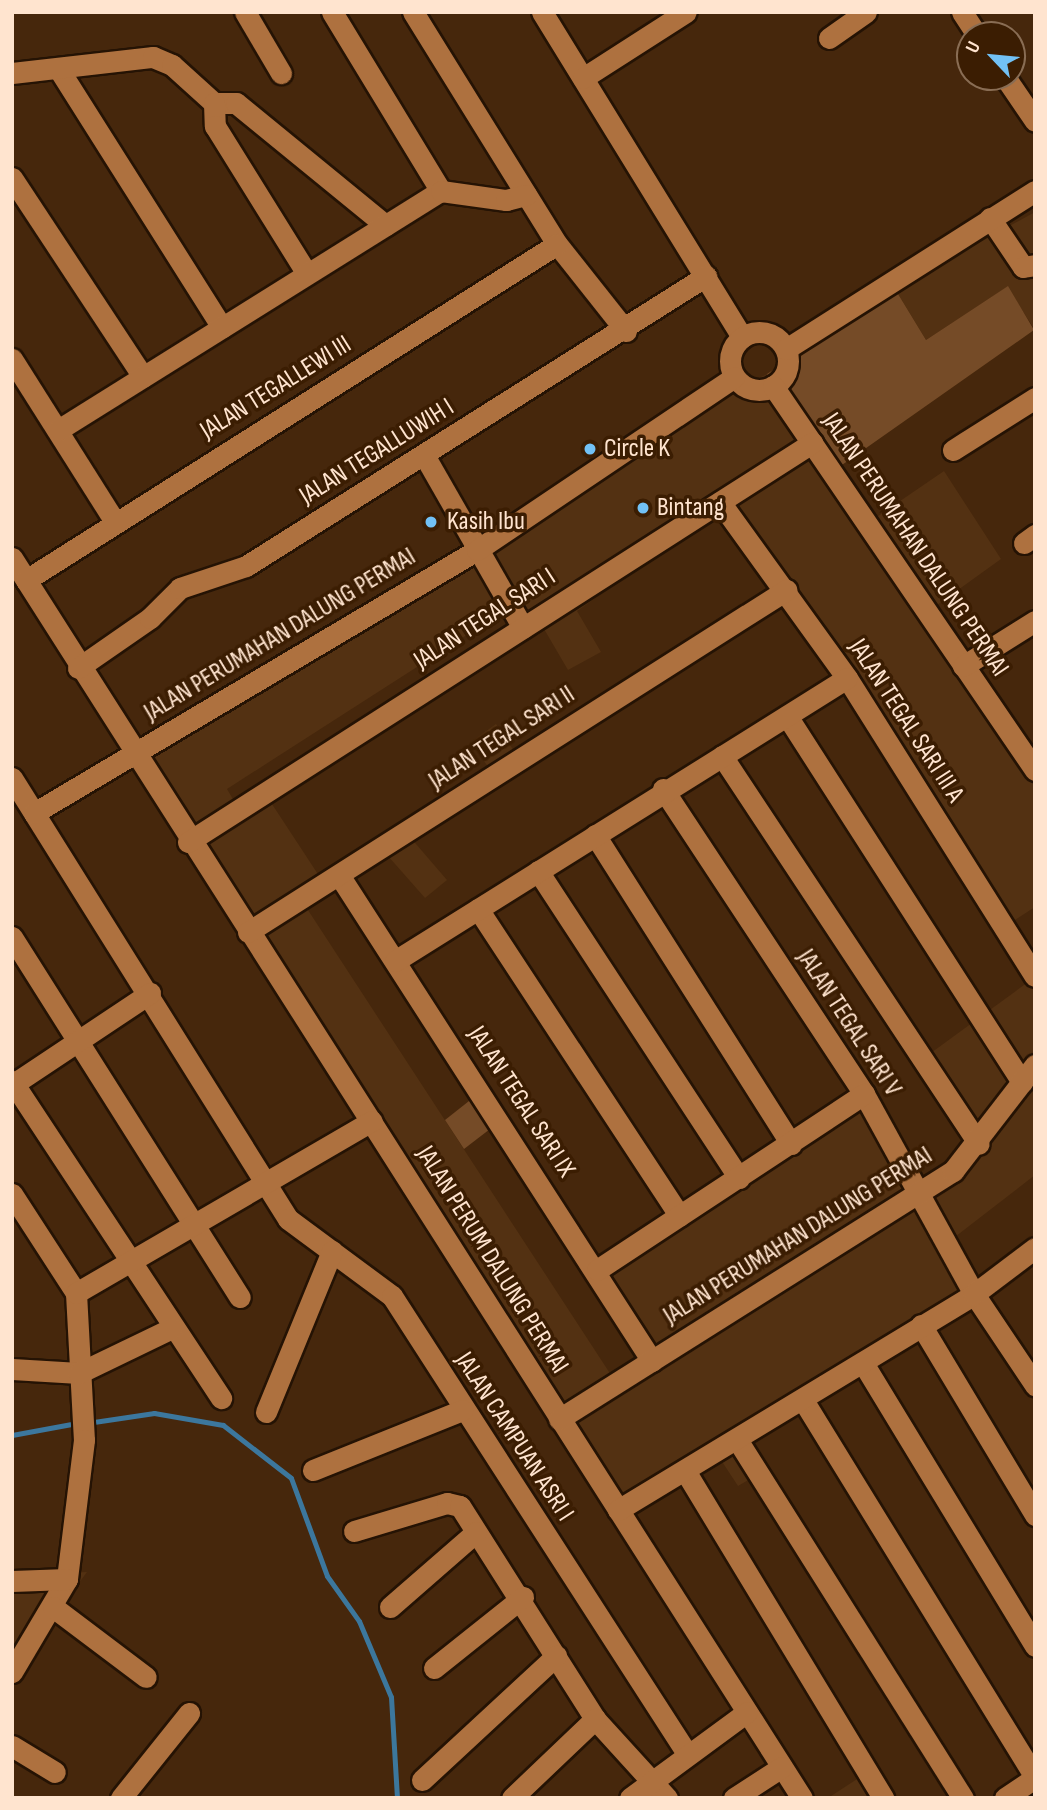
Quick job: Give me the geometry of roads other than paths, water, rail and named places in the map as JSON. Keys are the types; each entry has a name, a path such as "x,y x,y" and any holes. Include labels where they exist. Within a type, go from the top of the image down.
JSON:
{"street":[{"path":"245,12 281,73"},
{"path":"332,12 441,191"},
{"path":"413,12 557,244 626,331"},
{"path":"542,12 743,337"},
{"path":"583,78 685,12"},
{"path":"829,38 866,12"},
{"path":"12,74 166,60 214,103 236,103 385,225"},
{"path":"58,68 222,327"},
{"path":"1015,91 1035,121"},
{"path":"214,103 215,126 307,274"},
{"path":"12,178 143,377"},
{"path":"58,430 441,191 506,200 526,195"},
{"path":"786,349 1035,191"},
{"path":"990,218 1023,267 1035,265"},
{"name":"JALAN TEGALLEWI III","path":"26,580 557,244"},
{"name":"JALAN TEGALLUWIH I","path":"78,668 150,618 180,588 246,566 626,331 706,276"},
{"path":"767,333 786,349 785,374 773,386 752,389 734,377 730,355 743,337 767,333"},
{"path":"12,359 115,523"},
{"name":"JALAN PERUMAHAN DALUNG PERMAI","path":"34,813 477,550 734,377"},
{"name":"JALAN PERUMAHAN DALUNG PERMAI","path":"773,386 1035,770"},
{"path":"953,450 1035,398"},
{"name":"JALAN TEGAL SARI I","path":"188,842 812,443"},
{"path":"424,455 523,628"},
{"name":"JALAN TEGAL SARI III A","path":"720,502 847,678 1035,976"},
{"name":"JALAN PERUM DALUNG PERMAI","path":"12,558 188,842 372,1121 802,1798"},
{"name":"JALAN TEGAL SARI II","path":"248,932 786,590"},
{"path":"963,666 1035,621"},
{"path":"395,961 596,835 663,789 722,756 847,678"},
{"path":"787,716 1022,1082"},
{"path":"722,756 979,1143"},
{"name":"JALAN CAMPUAN ASRI I","path":"12,778 150,993 288,1219 392,1296 462,1410 685,1752"},
{"name":"JALAN TEGAL SARI V","path":"663,789 864,1094 917,1195 974,1294 1035,1385"},
{"path":"596,835 791,1144"},
{"path":"538,871 739,1178"},
{"name":"JALAN TEGAL SARI IX","path":"339,875 597,1270 652,1361"},
{"path":"478,908 680,1216"},
{"path":"12,937 240,1297"},
{"path":"150,993 80,1043 13,1083 136,1261 172,1328 221,1398"},
{"name":"JALAN PERUMAHAN DALUNG PERMAI","path":"559,1419 917,1195 979,1143 1035,1065"},
{"path":"597,1270 864,1094"},
{"path":"76,1293 136,1261 372,1121"},
{"path":"12,1195 76,1293 83,1458 67,1579 53,1607 12,1672"},
{"path":"618,1510 687,1474 974,1294 1035,1248"},
{"path":"266,1412 332,1251"},
{"path":"921,1325 1035,1516"},
{"path":"12,1369 79,1373 172,1328"},
{"path":"863,1363 1035,1646"},
{"path":"803,1400 1035,1777 1005,1798"},
{"path":"313,1470 462,1410"},
{"path":"738,1441 962,1798"},
{"path":"687,1474 883,1798"},
{"path":"354,1531 451,1502 523,1597 595,1719 649,1782 667,1798"},
{"path":"390,1607 476,1532"},
{"path":"12,1581 67,1579"},
{"path":"434,1668 523,1597"},
{"path":"53,1607 146,1677"},
{"path":"422,1780 556,1656"},
{"path":"630,1798 685,1752 747,1712"},
{"path":"121,1798 189,1713"},
{"path":"512,1798 595,1719"},
{"path":"12,1746 55,1772"},
{"path":"734,1798 782,1767"}],"waterway":[{"path":"87,1423 154,1413 223,1425 291,1478 327,1576 359,1621 391,1697 397,1798"},
{"path":"12,1435 77,1423"}],"place":[{"name":"Circle K","path":"590,449"},
{"name":"Bintang","path":"643,508"},
{"name":"Kasih Ibu","path":"431,522"}]}
